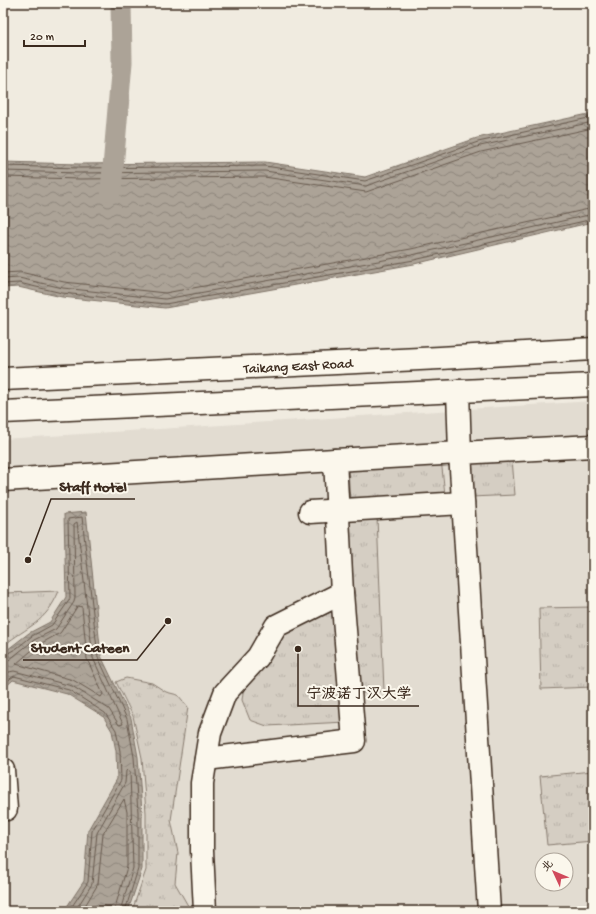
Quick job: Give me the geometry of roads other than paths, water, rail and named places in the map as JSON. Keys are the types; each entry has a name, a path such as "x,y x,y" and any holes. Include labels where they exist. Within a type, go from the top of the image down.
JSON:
{"street":[{"name":"Taikang East Road","path":"3,379 440,358 593,349"},
{"path":"3,412 593,385"},
{"path":"458,391 460,453 489,911"},
{"path":"3,480 388,456 593,446"},
{"path":"206,759 354,741 342,593 335,460"},
{"path":"310,512 463,503"},
{"path":"206,911 202,851 202,783 210,733 225,693 258,657 276,626 342,593"},
{"path":"3,770 6,809"}],"water":[{"path":"593,113 593,222 414,264 165,308 62,297 18,287 3,288 3,162 80,164 265,162 365,177 477,138"},
{"path":"86,512 101,656 131,718 138,757 142,812 142,869 128,911 64,911 84,881 88,830 117,779 116,751 112,731 103,716 67,694 13,680 3,689 3,653 29,633 50,622 66,597 64,514"}],"waterway":[{"path":"111,191 122,62 121,3"}],"place":[{"name":"Staff Hotel","path":"28,560"},
{"name":"Student Cateen","path":"168,621"},
{"name":"宁波诺丁汉大学","path":"298,649"}]}
